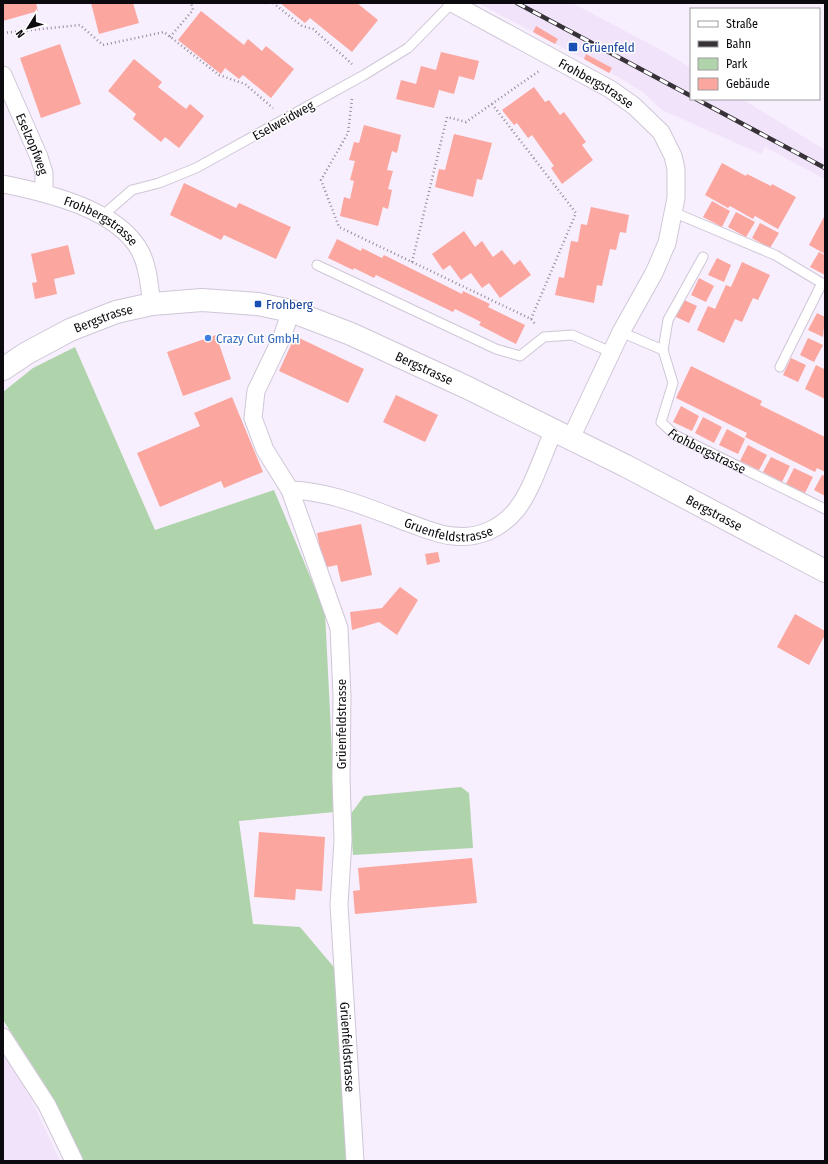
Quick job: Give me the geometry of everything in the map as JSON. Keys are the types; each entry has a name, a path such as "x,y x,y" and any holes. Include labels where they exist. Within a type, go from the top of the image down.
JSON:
{"main road":[{"name":"Bergstrasse","path":"3,369 27,353 70,330 116,312 152,304 202,300 258,304 291,311 351,334 434,372 562,434 741,526 825,572"}],"street":[{"name":"Frohbergstrasse","path":"452,3 610,89 634,106 661,132 670,150 676,169 676,198 667,243 654,273 621,332 612,352 562,434"},
{"name":"Eselzopfweg","path":"3,75 39,157 44,173 44,193"},
{"name":"Frohbergstrasse","path":"3,184 44,193 102,216 111,220 131,236 146,264 152,304"},
{"name":"Grüenfeldstrasse","path":"291,311 282,337 256,391 253,418 265,450 290,490 339,628 342,696 341,778 343,840 339,905 355,1161"},
{"name":"Gruenfeldstrasse","path":"290,490 312,491 363,506 451,536 469,536 488,532 505,522 517,508 562,434"},
{"path":"3,1037 47,1105 74,1161"}],"lane":[{"name":"Eselweidweg","path":"102,216 132,190 159,183 196,168 364,75 408,48 452,3"},
{"path":"673,212 775,255 823,284 780,367"},
{"name":"Frohbergstrasse","path":"703,257 668,320 663,350 672,383 661,422 674,435 825,509"},
{"path":"317,265 496,350 520,356 544,337 572,335 612,352"},
{"path":"621,332 663,350"}],"path":[{"path":"170,37 192,10 191,3"},
{"path":"273,3 302,26 313,29 364,75"},
{"path":"3,33 80,25 103,45 164,32 219,75 244,84 286,119"},
{"path":"412,262 447,117 466,122 556,60"},
{"path":"350,83 353,104 348,133 321,180 340,227 531,319 544,337"},
{"path":"492,104 576,213 531,319"}],"shaded area":[{"path":"478,3 574,4 661,50 690,67 690,100 744,100 825,150 825,179 765,147 761,154 662,110 643,92 620,78"},
{"path":"3,1054 31,1099 60,1161 3,1161"}],"green space":[{"path":"75,347 155,530 274,490 325,612 335,812 239,821 253,924 300,927 338,972 351,1161 82,1161 49,1091 3,1020 3,392 33,368"},
{"path":"461,787 469,793 473,848 353,855 350,815 364,796"}],"building":[{"path":"3,3 36,3 38,11 3,21"},
{"path":"91,3 133,3 139,23 99,34"},
{"path":"280,3 357,3 378,20 352,52 310,18 305,23"},
{"path":"201,11 244,45 248,39 262,51 266,46 294,69 271,98 243,75 239,79 225,68 221,74 178,40"},
{"path":"536,26 558,39 555,44 533,32"},
{"path":"60,44 81,104 41,118 20,58"},
{"path":"441,52 479,61 474,80 459,76 454,94 439,90 434,108 396,99 401,80 416,84 421,66 436,70"},
{"path":"586,54 612,68 609,73 584,59"},
{"path":"134,59 162,82 158,87 186,109 190,104 204,116 179,148 165,137 161,142 133,119 136,114 108,91"},
{"path":"534,87 545,102 549,100 560,115 564,112 586,142 582,145 593,160 562,184 551,168 554,166 532,135 528,138 517,123 514,125 502,110"},
{"path":"364,125 401,135 397,153 392,151 387,170 393,171 388,189 392,190 388,209 383,207 378,226 340,216 344,197 350,199 354,181 350,180 355,161 349,160 354,142 359,143"},
{"path":"454,134 492,143 482,180 477,179 473,197 435,187 439,169 445,170"},
{"path":"722,163 746,176 747,174 771,186 772,184 796,197 778,229 755,216 753,219 730,206 728,208 705,195"},
{"path":"184,183 236,208 239,203 291,227 276,259 224,235 221,240 170,215"},
{"path":"712,201 730,211 722,227 703,217"},
{"path":"591,207 629,215 626,233 620,232 616,250 610,249 602,286 597,285 594,303 555,295 559,277 564,278 571,241 578,242 581,224 587,225"},
{"path":"736,212 755,222 746,237 728,227"},
{"path":"825,215 825,254 809,245"},
{"path":"760,223 779,233 770,248 752,238"},
{"path":"464,231 475,247 482,241 493,257 502,250 514,265 520,260 531,275 500,298 489,283 482,288 471,273 461,280 450,265 443,270 432,254"},
{"path":"337,239 361,251 362,248 382,258 384,255 462,294 463,291 490,304 488,307 525,325 516,344 479,325 481,322 455,309 453,312 376,275 374,278 328,258"},
{"path":"68,245 75,274 54,279 57,294 35,299 32,283 37,282 31,254"},
{"path":"819,252 825,255 825,275 810,267"},
{"path":"717,258 731,265 724,282 708,275"},
{"path":"742,262 770,275 758,300 753,298 742,322 735,319 724,343 697,330 708,306 715,309 726,285 731,287"},
{"path":"699,278 714,286 706,302 691,295"},
{"path":"682,299 697,306 689,323 674,316"},
{"path":"817,313 825,317 823,337 808,330"},
{"path":"216,335 231,379 183,396 167,352"},
{"path":"295,336 364,369 348,403 279,371"},
{"path":"808,338 823,345 814,362 800,355"},
{"path":"791,358 806,365 798,382 783,375"},
{"path":"816,365 824,369 825,366 825,399 805,389"},
{"path":"691,366 762,401 760,405 825,437 825,472 817,468 815,472 745,437 747,433 676,398"},
{"path":"396,395 438,415 425,442 383,422"},
{"path":"232,397 263,472 224,488 221,481 160,507 137,453 200,426 194,413"},
{"path":"681,406 699,416 692,431 673,422"},
{"path":"703,417 722,427 714,443 695,433"},
{"path":"727,429 745,439 738,454 719,445"},
{"path":"748,445 767,455 759,470 740,461"},
{"path":"771,457 790,466 782,482 763,472"},
{"path":"794,468 813,477 805,493 786,484"},
{"path":"822,475 825,476 825,496 814,490"},
{"path":"361,524 372,575 341,582 337,565 323,568 317,533"},
{"path":"438,552 440,562 427,565 425,554"},
{"path":"400,587 418,600 397,635 379,622 352,630 350,612 382,608"},
{"path":"795,614 825,631 825,635 809,665 777,647"},
{"path":"259,832 325,837 322,891 296,889 295,900 254,897"},
{"path":"472,858 477,903 355,914 353,891 360,890 358,868"}],"railway":[{"path":"517,3 690,95"},
{"path":"698,100 825,168"}],"place":[{"name":"Grüenfeld","path":"573,47"},
{"name":"Frohberg","path":"258,304"},
{"name":"Crazy Cut GmbH","path":"208,338"}]}
